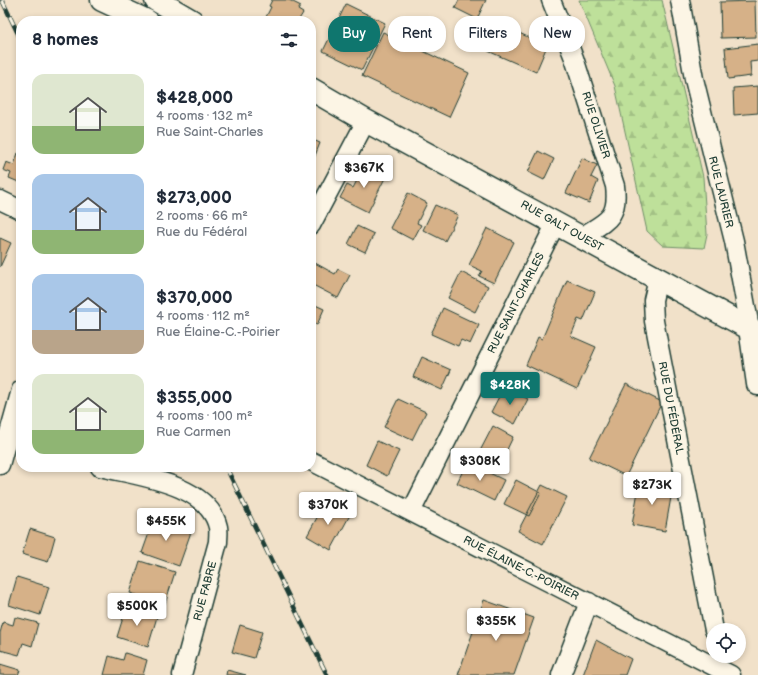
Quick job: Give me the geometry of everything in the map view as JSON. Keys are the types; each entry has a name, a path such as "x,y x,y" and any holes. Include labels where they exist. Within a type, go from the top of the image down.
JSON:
{"main road":[{"path":"102,0 136,16"},
{"path":"156,0 183,16"},
{"name":"RUE GALT OUEST","path":"316,92 366,121 754,330"},
{"name":"RUE GALT OUEST","path":"316,98 366,121"},
{"name":"RUE LAURIER","path":"754,330 758,384"}],"street":[{"name":"RUE OLIVIER","path":"550,0 574,58 615,186 617,200 614,212 606,221 581,237"},
{"name":"RUE LAURIER","path":"680,0 694,79 754,330"},
{"path":"316,216 366,121"},
{"path":"0,200 16,208"},
{"name":"RUE SAINT-CHARLES","path":"411,512 556,223"},
{"name":"RUE DU FÉDÉRAL","path":"658,279 653,300 654,321 713,623"},
{"path":"0,465 9,444 16,412"},
{"name":"RUE ÉLAINE-C.-POIRIER","path":"316,464 724,669"},
{"name":"RUE FABRE","path":"120,472 178,487 191,493 207,508 218,527 218,542 182,675"},
{"path":"561,675 589,602"}],"green space":[{"path":"579,0 662,0 703,177 707,234 704,248 663,246 647,231 615,86"}],"building":[{"path":"272,0 289,0 301,6 298,10 303,13 301,16 266,16 271,7 269,6"},
{"path":"459,0 486,0 478,16 471,16 455,8"},
{"path":"755,1 756,37 721,38 720,2"},
{"path":"346,4 371,16 340,16"},
{"path":"380,21 385,23 380,33"},
{"path":"383,32 388,34 388,52 425,52 469,73 449,117 362,76 373,52 380,52 380,38"},
{"path":"521,34 529,38 529,52 544,52 536,72 490,52 521,52"},
{"path":"328,41 328,52 371,52 362,70 323,51"},
{"path":"758,44 758,61 750,62 751,76 728,79 725,48"},
{"path":"758,86 758,113 734,115 733,88"},
{"path":"316,141 320,143 316,153"},
{"path":"538,151 554,159 544,180 528,172"},
{"path":"582,158 597,165 591,177 598,181 589,203 566,193"},
{"path":"16,159 16,181 9,178 11,173 3,170 6,162 14,165"},
{"path":"365,165 386,176 368,212 340,198 347,185 353,188"},
{"path":"408,193 427,203 417,223 421,225 413,240 390,228"},
{"path":"435,205 458,215 445,241 423,230"},
{"path":"357,226 374,234 365,252 348,244"},
{"path":"487,228 514,242 494,283 479,276 482,271 469,265"},
{"path":"0,238 11,243 0,267"},
{"path":"316,264 335,274 338,269 350,275 338,298 316,287"},
{"path":"461,272 488,286 475,312 448,298"},
{"path":"567,280 595,292 583,321 578,319 571,336 596,347 577,389 526,365 538,337 542,339"},
{"path":"316,305 324,309 316,324"},
{"path":"443,308 479,325 470,344 461,340 458,346 431,334"},
{"path":"422,357 451,370 442,390 413,377"},
{"path":"626,384 662,402 626,476 589,458"},
{"path":"504,387 528,399 515,424 491,412"},
{"path":"398,399 426,412 412,440 384,427"},
{"path":"493,426 513,437 501,462 480,451"},
{"path":"377,441 399,451 387,476 366,465"},
{"path":"467,462 504,480 494,501 457,483"},
{"path":"516,480 541,493 529,516 504,504"},
{"path":"640,480 673,486 665,531 632,525"},
{"path":"542,485 567,497 543,544 518,531"},
{"path":"326,501 350,515 331,550 307,536"},
{"path":"154,519 191,532 179,566 142,553"},
{"path":"30,529 55,537 48,562 22,554"},
{"path":"140,561 175,572 165,604 130,593"},
{"path":"17,577 49,587 40,615 9,605"},
{"path":"484,600 534,618 514,675 458,675"},
{"path":"126,608 157,617 148,647 117,637"},
{"path":"15,617 38,623 32,646 23,643 19,655 0,650 0,633 3,622 13,625"},
{"path":"240,625 262,632 254,658 232,652"},
{"path":"596,640 631,659 625,675 583,675"},
{"path":"125,653 147,660 143,675 104,675 109,656 123,660"},
{"path":"0,664 20,670 18,675 0,675"},
{"path":"227,670 246,675 226,675"}],"railway":[{"path":"2,0 16,29"},
{"path":"228,472 327,675"}]}
